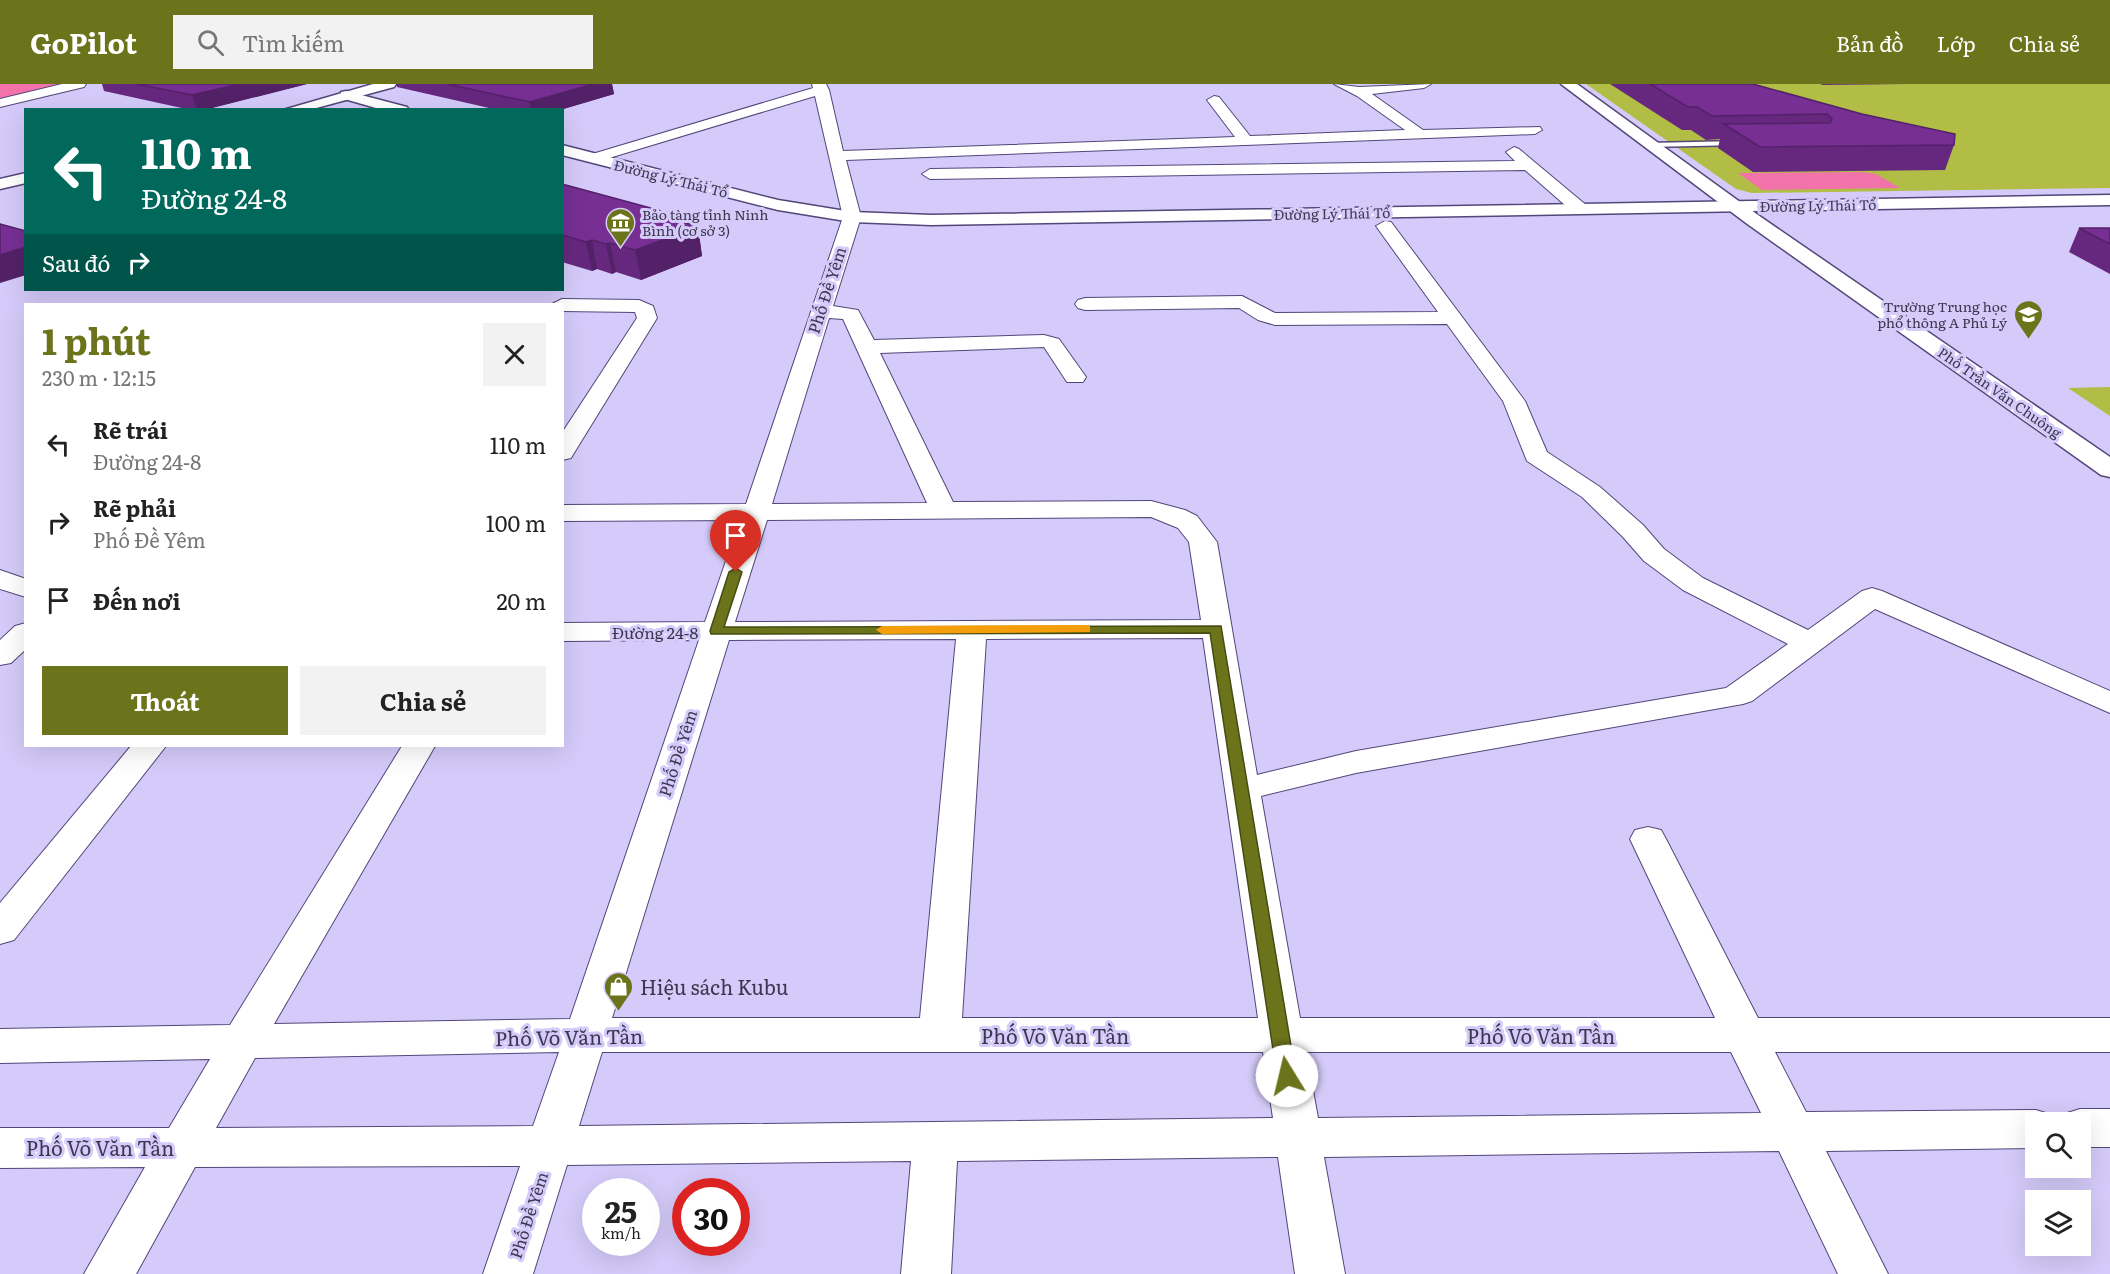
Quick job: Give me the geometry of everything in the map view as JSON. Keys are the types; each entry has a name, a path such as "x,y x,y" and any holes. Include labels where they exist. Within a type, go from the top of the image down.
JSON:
{"main road":[{"path":"345,102 389,84"},
{"name":"Phố Trần Văn Chuông","path":"1569,84 1648,145 2110,470"},
{"path":"298,108 317,103 345,102 388,108"},
{"name":"Đường Lý Thái Tổ","path":"564,150 848,224 931,220 2110,200"},
{"name":"Đường Lý Thái Tổ","path":"564,167 752,216 932,234 2110,212"},
{"path":"0,184 24,178"}],"street":[{"path":"0,103 80,84"},
{"path":"1341,84 1358,91 1419,134"},
{"path":"1358,91 1424,84"},
{"path":"594,158 821,87 837,156 848,175 848,224"},
{"path":"1216,91 1246,141"},
{"path":"837,156 1535,129"},
{"path":"1490,132 1580,209"},
{"path":"913,174 1529,165"},
{"name":"Phố Đề Yêm","path":"508,1274 848,224"},
{"path":"1385,226 1514,401 1536,456 1591,492 1633,531 1654,555 1692,584 1809,643"},
{"path":"1085,304 1242,302 1250,304 1258,314 1275,319 1453,318"},
{"path":"564,305 639,306 646,310 646,318 564,450"},
{"path":"820,311 851,314 944,511"},
{"path":"867,347 1044,341 1052,343 1075,377"},
{"path":"564,513 1151,509 1175,516 1194,525 1203,542 1320,1274"},
{"path":"0,579 24,588"},
{"path":"1241,790 1356,762 1732,697 1741,694 1872,597 2110,703"},
{"path":"940,1035 972,629"},
{"name":"Đường 24-8","path":"564,632 1216,629"},
{"path":"0,656 24,634"},
{"path":"0,930 148,747"},
{"path":"109,1274 242,1042 417,747"},
{"path":"1648,839 1863,1274"},
{"name":"Phố Võ Văn Tần","path":"0,1046 587,1035 2110,1035"},
{"path":"2091,1128 2110,1128"},
{"name":"Phố Võ Văn Tần","path":"0,1148 550,1146 2025,1129"},
{"path":"926,1274 935,1142"}],"lane":[{"path":"1648,145 1751,143"}],"green space":[{"path":"1586,84 2110,84 2110,188 1752,193 1736,189"},
{"path":"2110,387 2110,416 2068,388"}],"shaded area":[{"path":"0,84 71,84 0,101"},
{"path":"1862,172 1876,174 1900,188 1762,190 1738,173"}],"building":[{"path":"137,84 240,84 192,95"},
{"path":"447,84 593,84 530,102"},
{"path":"1650,84 1753,84 1862,114 1955,134 1954,145 1760,147 1724,124 1830,123 1832,119 1827,114 1712,116 1697,107 1688,107"},
{"path":"564,185 673,214 666,216 698,227 635,250 592,240 586,242 564,236"},
{"path":"0,224 24,230 24,248 0,255"},
{"path":"2079,228 2110,228 2110,244"}],"slow traffic":[{"path":"882,630 1085,629"}],"place":[{"name":"Bảo tàng tỉnh Ninh Bình (cơ sở 3)","path":"621,248"},
{"name":"Trường Trung học phổ thông A Phủ Lý","path":"2028,340"},
{"name":"Hiệu sách Kubu","path":"619,1012"}],"route":[{"path":"736,572 716,631 1216,629 1287,1076"}]}
